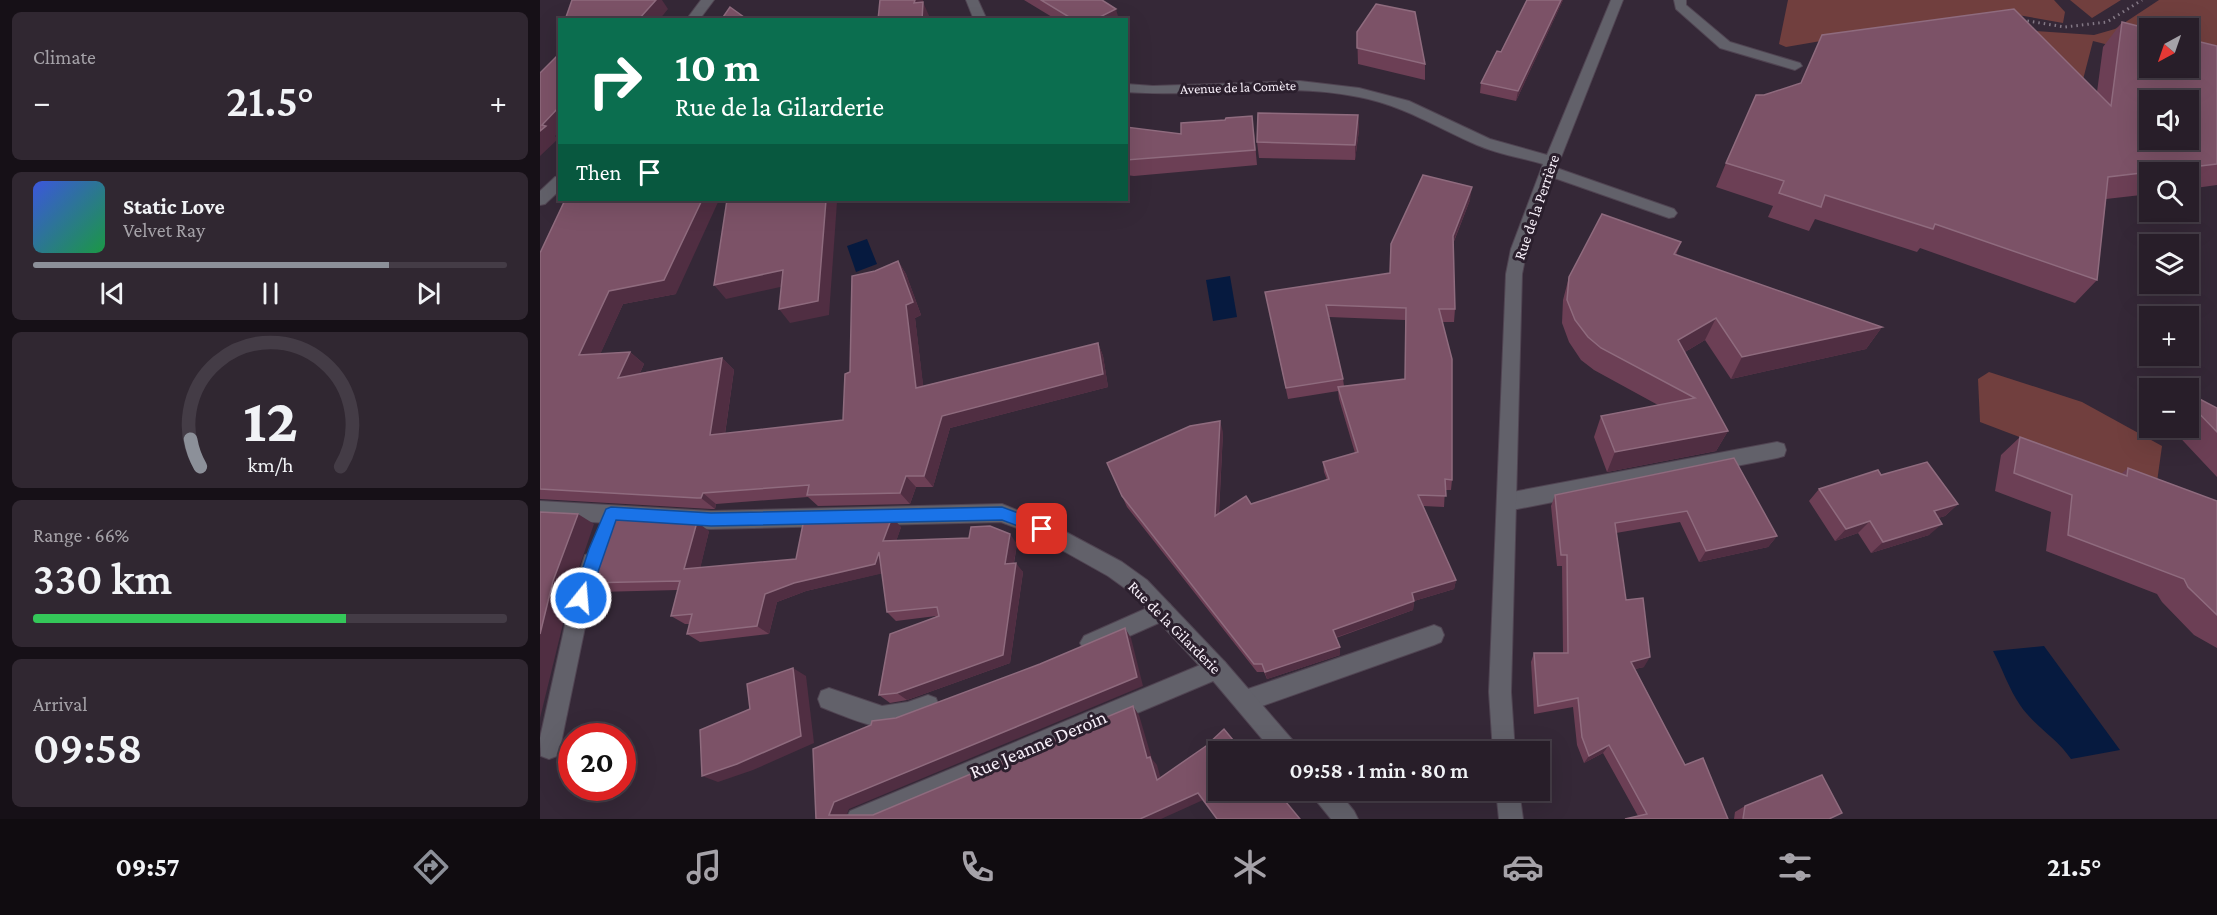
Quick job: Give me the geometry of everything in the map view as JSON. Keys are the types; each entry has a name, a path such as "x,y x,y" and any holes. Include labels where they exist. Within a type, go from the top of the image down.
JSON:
{"street":[{"path":"694,18 708,0"},
{"path":"972,0 980,18"},
{"name":"Rue de la Perrière","path":"1507,502 1514,274 1518,249 1617,0"},
{"path":"1680,0 1680,6 1725,45 1795,66"},
{"name":"Avenue de la Comète","path":"1128,88 1154,90 1300,85 1359,92 1404,104 1440,119 1485,143 1669,213"},
{"path":"540,200 558,184"},
{"path":"1503,741 1500,692 1507,502 1777,450"},
{"name":"Rue de la Gilarderie","path":"540,510 605,528 711,520 1002,513 1042,529 1115,570 1140,587 1217,669 1279,741"},
{"path":"549,748 581,598 605,528"},
{"path":"1069,652 1163,611"},
{"path":"1245,701 1434,635"},
{"name":"Rue Jeanne Deroin","path":"858,819 1217,669"},
{"path":"829,699 882,717 908,713 951,697"},
{"path":"1331,801 1346,819"},
{"path":"1509,801 1511,819"}],"path":[{"path":"2021,20 2065,27 2107,22 2142,0"}],"shaded area":[{"path":"1788,0 2054,0 2065,12 2063,23 2018,15 1949,19 1786,47 1779,44"},
{"path":"2070,0 2121,0 2092,18"},
{"path":"2159,0 2217,0 2217,72 2199,68 2199,18 2139,18 2139,52 2093,41 2080,91 2020,30 2094,35 2115,29"},
{"path":"1989,372 2082,402 2139,433 2139,438 2147,438 2162,446 2156,489 1980,422 1978,379"}],"water":[{"path":"867,239 877,264 856,272 847,246"},
{"path":"1230,276 1237,317 1213,321 1206,280"},
{"path":"2044,646 2120,750 2071,759 2020,705 1993,651"}],"building":[{"path":"572,0 656,0 640,18 566,18"},
{"path":"880,0 923,2 922,18 878,18"},
{"path":"1041,0 1102,0 1116,9 1098,18 1071,18"},
{"path":"1527,0 1561,0 1518,91 1481,83 1497,51 1501,52"},
{"path":"1376,4 1415,12 1425,64 1357,48 1357,32"},
{"path":"730,7 745,18 722,18"},
{"path":"2014,9 2111,106 2122,22 2139,26 2139,78 2199,78 2199,42 2217,46 2217,164 2199,166 2199,162 2139,162 2139,173 2108,177 2097,280 1935,224 1933,229 1825,195 1821,207 1779,193 1784,181 1726,163 1756,95 1764,95 1801,83 1822,35"},
{"path":"558,55 558,108 542,125 546,126 540,131 540,73"},
{"path":"1258,113 1358,115 1355,145 1257,142"},
{"path":"1252,116 1255,150 1128,160 1128,127 1181,134 1181,123 1225,120 1226,118"},
{"path":"1423,175 1472,187 1453,236 1455,309 1439,309 1452,359 1452,480 1445,479 1446,496 1418,495 1456,580 1412,593 1414,601 1333,630 1340,647 1265,672 1262,664 1254,664 1122,496 1107,463 1190,426 1220,421 1215,516 1246,496 1251,504 1329,479 1323,462 1358,452 1338,387 1405,379 1406,308 1326,305 1343,379 1286,388 1265,292 1390,273 1391,244"},
{"path":"565,201 702,201 664,280 609,291 579,355 630,352 618,378 722,358 710,435 843,420 845,374 850,372 852,276 875,271 898,261 913,302 906,305 916,388 1098,343 1103,374 942,416 924,476 906,476 900,493 807,495 809,485 703,493 701,498 697,498 540,489 540,253"},
{"path":"727,201 826,201 818,301 779,309 783,270 714,285"},
{"path":"1602,214 1681,242 1674,254 1882,327 1742,357 1716,318 1678,340 1728,431 1615,452 1601,416 1695,398 1601,348 1588,337 1575,320 1567,300 1569,277"},
{"path":"2199,399 2217,408 2217,432 2199,413"},
{"path":"2020,437 2127,476 2128,468 2217,501 2217,615 2188,587 2184,579 2068,535 2072,495 2014,473"},
{"path":"1734,458 1777,536 1706,551 1687,511 1615,523 1626,600 1643,598 1650,657 1631,662 1685,765 1703,758 1728,819 1625,819 1647,814 1609,745 1589,756 1582,737 1578,698 1538,706 1534,653 1568,653 1567,555 1561,555 1555,495"},
{"path":"1927,462 1958,504 1934,511 1942,524 1883,542 1870,521 1846,529 1819,489 1878,470 1881,475"},
{"path":"540,512 578,514 553,581 540,634"},
{"path":"605,516 697,522 684,569 796,559 804,519 892,517 883,541 969,538 971,527 990,526 1010,534 1005,564 1016,563 1003,655 897,693 879,695 890,634 939,616 937,607 887,612 879,552 875,564 794,583 765,594 757,626 687,634 692,614 671,616 680,581 581,583"},
{"path":"1125,628 1137,677 834,802 829,815 873,815 1133,706 1147,758 1150,757 1157,780 1208,744 1208,801 1285,801 1300,819 1217,819 1198,793 1140,819 816,819 813,749 871,725 872,721 896,718 1040,664"},
{"path":"793,668 801,736 737,764 702,776 700,730 750,709 747,684"},
{"path":"1224,729 1234,741 1211,741"},
{"path":"1822,775 1842,813 1829,819 1743,819 1745,806"}],"route":[{"path":"581,598 596,549 611,513 711,520 1002,513 1042,529"}]}
